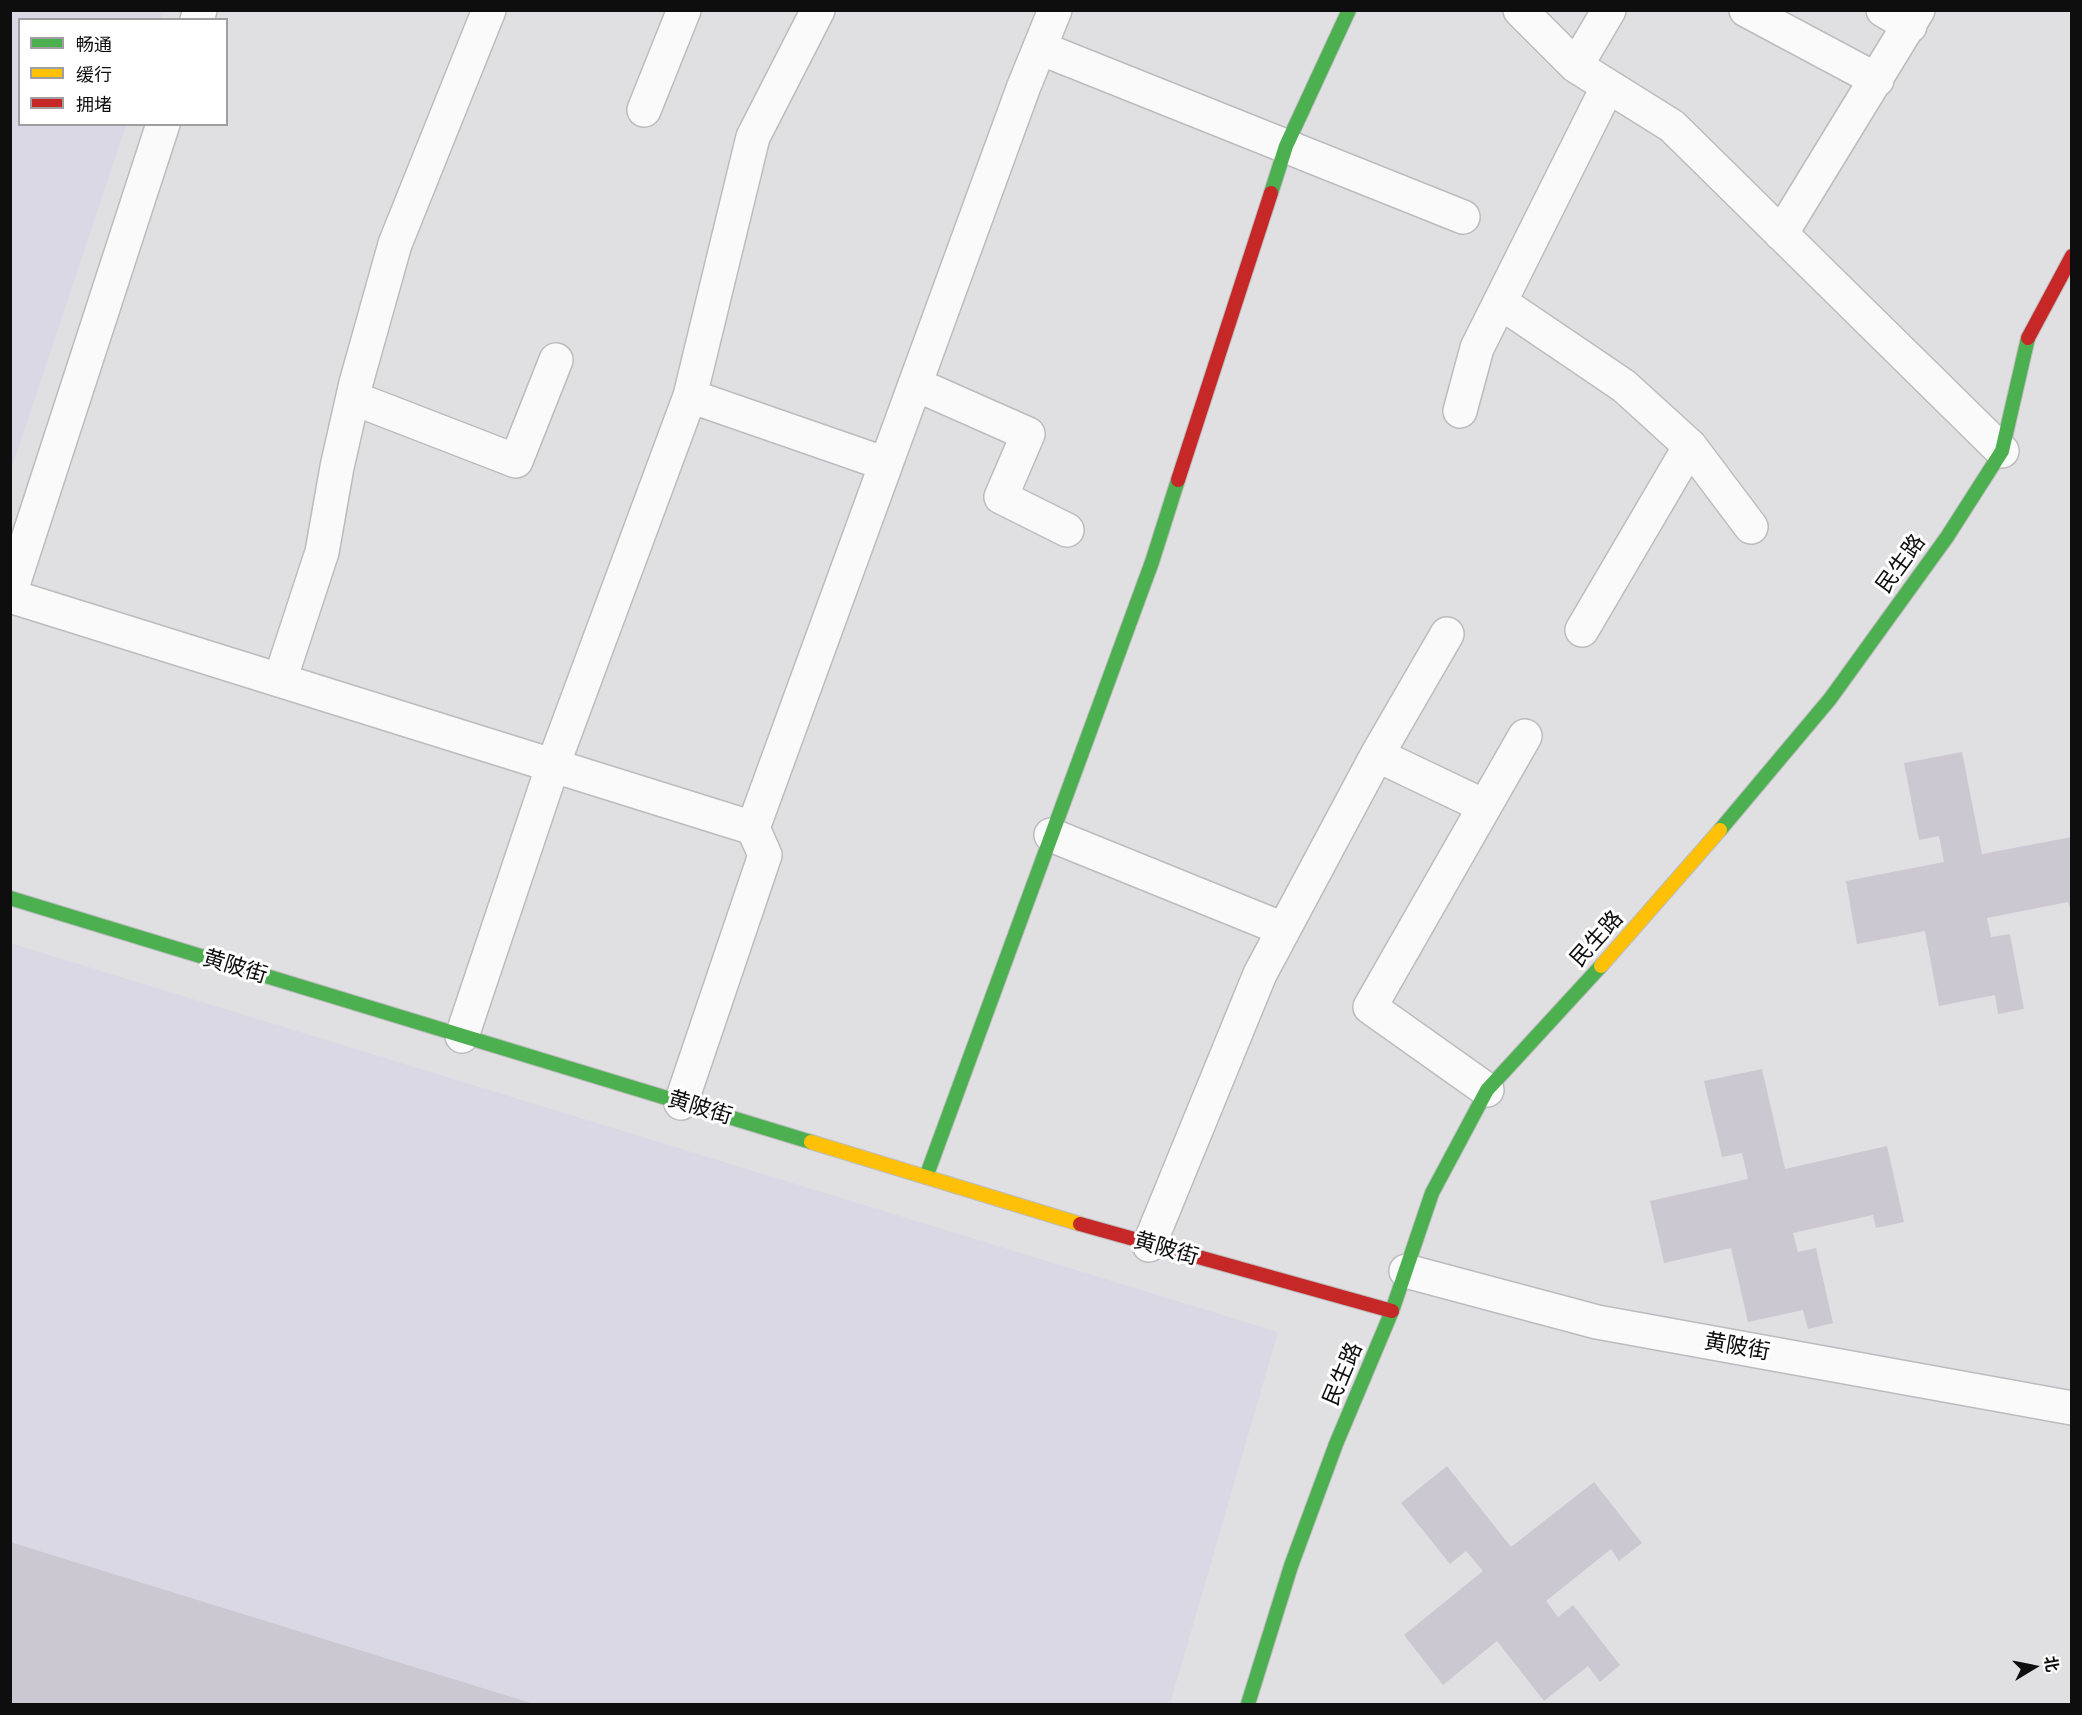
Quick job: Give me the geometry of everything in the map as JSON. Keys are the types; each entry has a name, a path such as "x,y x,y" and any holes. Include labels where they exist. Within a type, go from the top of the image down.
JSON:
{"street":[{"path":"280,680 322,552 337,467 353,398 395,244 489,10"},
{"path":"644,110 684,10"},
{"path":"462,1036 553,765 690,396 753,137 818,10"},
{"path":"681,1102 765,855 753,828 915,384 1055,10"},
{"path":"926,1177 1152,562 1286,146 1349,10"},
{"path":"1520,10 1576,66 1672,126 2001,451"},
{"path":"1576,66 1609,10"},
{"path":"1746,10 1877,80"},
{"path":"1781,234 1877,80 1904,16"},
{"path":"1040,48 1463,217"},
{"path":"1460,411 1477,348 1608,86"},
{"path":"162,126 10,595 753,828"},
{"name":"民生路","path":"1248,1704 1291,1566 1336,1444 1392,1311 1432,1193 1487,1090 1662,899 1830,699 1947,537 2001,451 2029,333 2072,256"},
{"path":"1500,302 1624,386 1690,446 1751,527"},
{"path":"353,398 516,461 556,360"},
{"path":"915,384 1028,434 1001,497 1067,530"},
{"path":"690,396 886,464"},
{"path":"1582,630 1690,446"},
{"path":"1149,1245 1260,974 1377,755 1447,634"},
{"path":"1487,1090 1370,1007 1525,736"},
{"path":"1377,755 1484,806"},
{"path":"1051,835 1283,929"},
{"name":"黄陂街","path":"10,898 1149,1245 1392,1311"},
{"name":"黄陂街","path":"1406,1271 1597,1322 2072,1408"}],"shaded area":[{"path":"11,10 164,11 161,18 18,18 18,126 126,126 11,470"},
{"path":"10,943 1278,1332 1170,1704 11,1704"}],"building":[{"path":"1962,752 1982,854 2072,837 2072,912 2068,902 1987,918 1991,937 2010,934 2024,1009 1998,1014 1995,995 1939,1006 1925,931 1857,944 1846,881 1944,862 1939,836 1919,840 1904,763"},
{"path":"1762,1069 1785,1169 1887,1146 1904,1222 1876,1228 1873,1215 1793,1233 1798,1252 1816,1248 1833,1323 1808,1329 1803,1310 1748,1322 1731,1248 1664,1263 1650,1201 1748,1179 1742,1153 1722,1157 1704,1081"},
{"path":"1447,1466 1511,1547 1594,1482 1642,1543 1619,1561 1611,1549 1546,1601 1558,1617 1573,1605 1620,1665 1600,1682 1588,1666 1544,1701 1497,1641 1443,1685 1404,1635 1483,1571 1466,1551 1450,1564 1401,1503"},
{"path":"10,1542 534,1704 10,1704"}],"traffic: fast":[{"path":"1271,193 1286,146 1349,10"},
{"path":"1720,830 1830,699 1947,537 2002,451 2028,338"},
{"path":"926,1177 1152,562 1178,480"},
{"path":"10,898 811,1142"},
{"path":"1248,1704 1291,1566 1336,1444 1392,1311 1432,1193 1487,1090 1601,966"}],"traffic: slow":[{"path":"1601,966 1720,830"},
{"path":"811,1142 1080,1224"}],"traffic: jam":[{"path":"1178,480 1271,193"},
{"path":"2028,338 2072,256"},
{"path":"1080,1224 1392,1311"}]}
